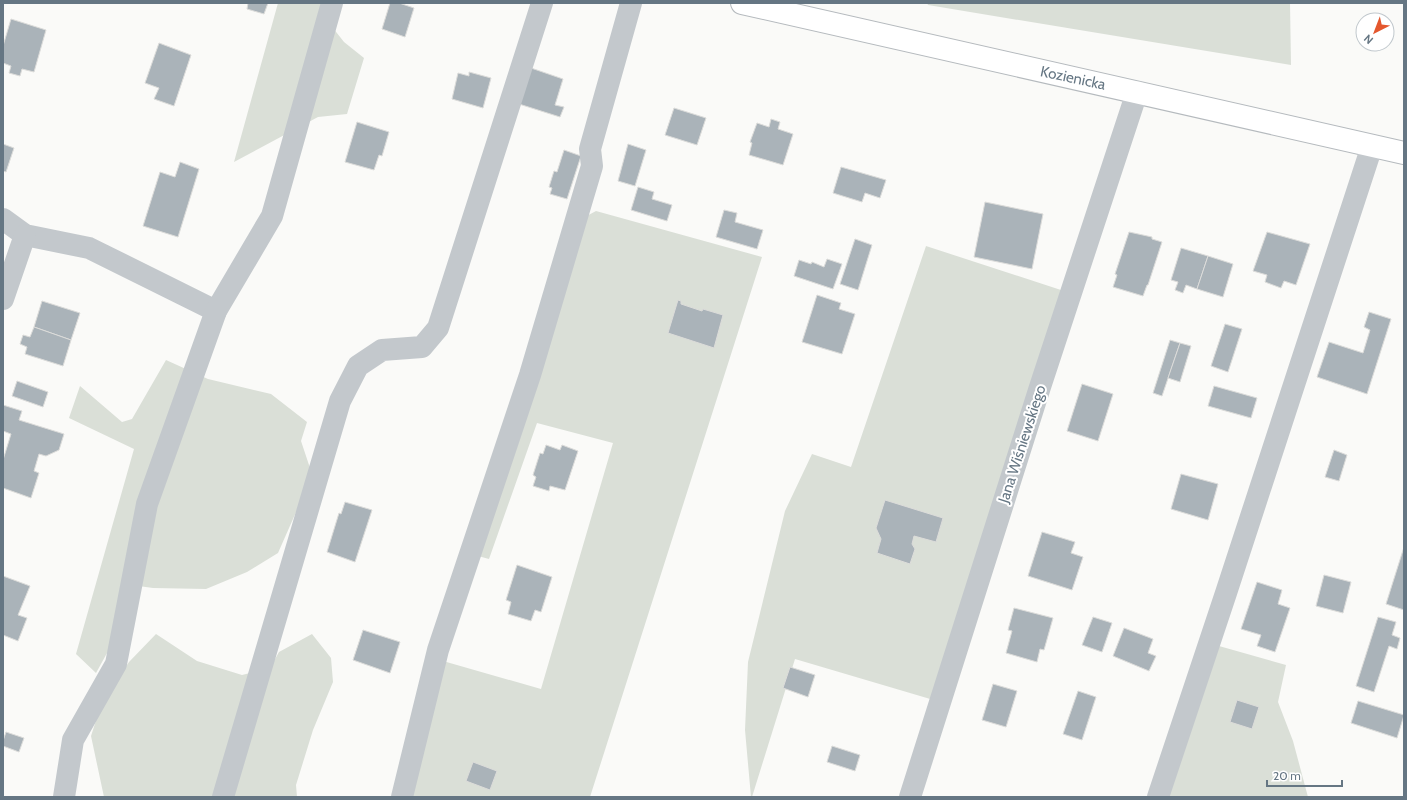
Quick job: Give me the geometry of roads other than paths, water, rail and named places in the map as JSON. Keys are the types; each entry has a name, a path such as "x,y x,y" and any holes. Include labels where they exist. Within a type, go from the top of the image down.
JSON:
{"main road":[{"name":"Kozienicka","path":"742,3 1404,153"}],"street":[{"path":"64,797 73,740 116,664 147,504 216,311 272,216 332,3"},
{"path":"223,797 340,401 358,366 382,350 422,347 438,328 542,3"},
{"path":"402,797 438,650 530,375 592,166 590,149 631,3"},
{"name":"Jana Wiśniewskiego","path":"910,797 1038,395 1138,92"},
{"path":"1158,797 1372,146"},
{"path":"3,219 24,236 89,248 216,311"},
{"path":"3,299 24,236"}]}
